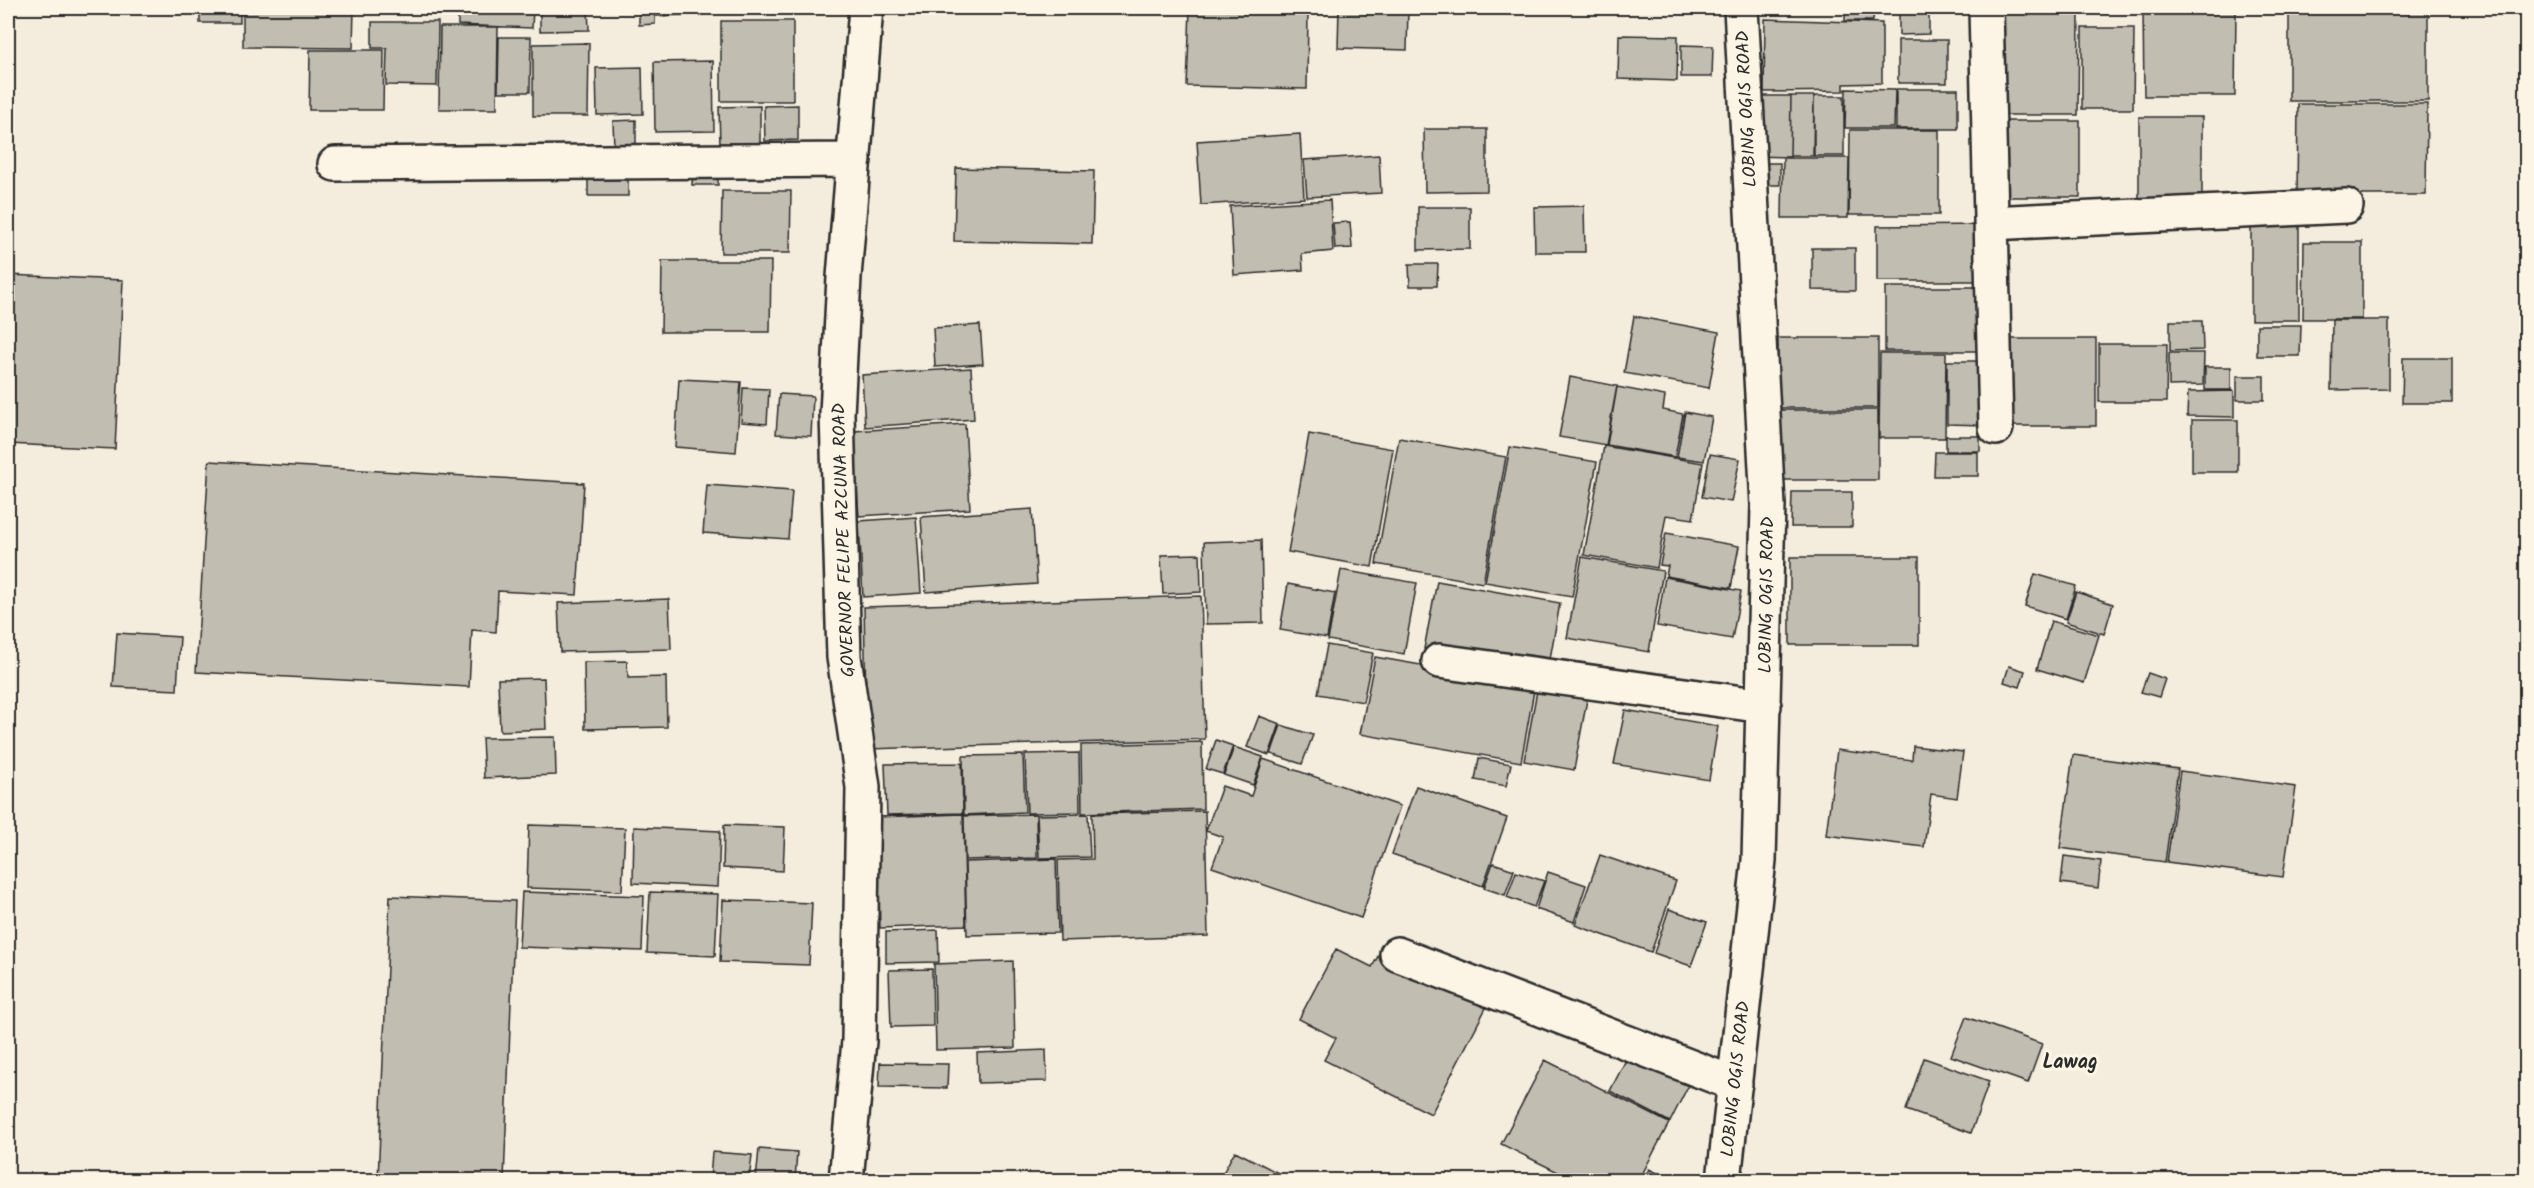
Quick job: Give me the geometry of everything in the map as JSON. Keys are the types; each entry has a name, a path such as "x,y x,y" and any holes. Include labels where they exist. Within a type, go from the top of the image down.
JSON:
{"street":[{"name":"GOVERNOR FELIPE AZCUNA ROAD","path":"846,1180 859,1041 863,787 844,657 837,414 844,277 866,8"},
{"name":"LOBING OGIS ROAD","path":"1724,1180 1759,860 1768,505 1741,8"},
{"path":"1986,8 1996,428"},
{"path":"335,164 854,160"},
{"path":"1991,223 2346,206"},
{"path":"1439,661 1764,706"},
{"path":"1397,954 1735,1084"}],"building":[{"path":"200,8 240,8 240,23 200,23"},
{"path":"243,8 354,8 353,48 243,47"},
{"path":"458,8 533,8 532,28 458,25"},
{"path":"540,8 588,8 589,30 540,31"},
{"path":"639,8 655,8 655,24 639,25"},
{"path":"656,8 713,8 713,14 656,16"},
{"path":"717,8 758,8 758,12 717,12"},
{"path":"1339,8 1408,8 1407,50 1338,48"},
{"path":"1845,8 1874,8 1873,21 1845,21"},
{"path":"1899,8 1929,8 1929,34 1899,35"},
{"path":"2143,8 2236,8 2235,96 2144,96"},
{"path":"2289,8 2428,8 2428,101 2289,101"},
{"path":"1190,9 1308,12 1307,89 1187,86"},
{"path":"2000,13 2079,14 2078,115 1999,115"},
{"path":"1765,19 1882,23 1882,83 1844,84 1844,91 1764,92"},
{"path":"721,21 793,21 793,101 721,101"},
{"path":"372,22 438,22 437,86 386,85 387,48 372,48"},
{"path":"440,27 498,27 497,109 439,109"},
{"path":"2082,28 2134,28 2133,109 2082,109"},
{"path":"1619,35 1678,36 1677,81 1618,79"},
{"path":"499,37 531,37 530,92 498,92"},
{"path":"1898,40 1947,40 1947,83 1898,83"},
{"path":"589,43 588,116 533,116 533,44"},
{"path":"1681,45 1713,46 1712,77 1681,77"},
{"path":"310,50 384,50 383,110 309,110"},
{"path":"713,61 714,131 655,132 654,62"},
{"path":"642,67 643,114 597,115 596,68"},
{"path":"1846,89 1895,90 1894,128 1845,128"},
{"path":"1896,89 1958,89 1958,129 1896,129"},
{"path":"1757,96 1791,96 1790,157 1756,156"},
{"path":"1791,96 1814,96 1813,156 1790,156"},
{"path":"1814,96 1844,96 1844,156 1814,156"},
{"path":"2298,104 2427,104 2426,195 2297,195"},
{"path":"798,105 798,140 765,141 764,106"},
{"path":"760,106 760,145 720,146 719,107"},
{"path":"2139,117 2202,117 2202,199 2139,199"},
{"path":"636,120 636,146 614,147 613,121"},
{"path":"2005,121 2080,121 2080,197 2005,197"},
{"path":"1424,129 1487,129 1487,191 1425,192"},
{"path":"1850,130 1939,130 1939,215 1849,215"},
{"path":"1300,134 1304,198 1201,205 1197,141"},
{"path":"1379,155 1381,193 1307,197 1304,160"},
{"path":"1783,158 1849,158 1848,218 1782,218"},
{"path":"1759,163 1780,163 1780,185 1759,185"},
{"path":"956,168 1094,171 1092,244 954,241"},
{"path":"588,169 628,169 628,196 588,196"},
{"path":"693,170 718,171 718,185 692,185"},
{"path":"722,191 791,191 790,253 721,253"},
{"path":"1330,200 1333,251 1302,254 1303,270 1234,275 1230,206"},
{"path":"1584,206 1585,252 1535,252 1534,207"},
{"path":"1418,207 1470,207 1470,249 1418,250"},
{"path":"2251,218 2299,218 2299,320 2251,320"},
{"path":"1350,222 1352,248 1335,249 1333,223"},
{"path":"1984,225 1984,281 1877,281 1877,226"},
{"path":"2304,242 2362,242 2362,319 2303,319"},
{"path":"1812,248 1855,248 1855,291 1812,290"},
{"path":"662,261 771,261 770,332 661,332"},
{"path":"1409,264 1438,264 1437,286 1410,286"},
{"path":"8,275 123,280 115,449 8,444"},
{"path":"1885,287 1981,287 1981,351 1885,351"},
{"path":"1634,316 1719,332 1709,388 1624,373"},
{"path":"2332,320 2389,320 2389,389 2331,390"},
{"path":"2170,321 2202,321 2203,350 2170,351"},
{"path":"980,325 983,364 935,367 933,328"},
{"path":"2257,325 2301,325 2300,356 2257,356"},
{"path":"1778,338 1878,338 1878,408 1778,408"},
{"path":"2001,339 2096,339 2096,426 2000,426"},
{"path":"2099,344 2167,344 2166,402 2099,402"},
{"path":"1880,353 1946,353 1945,438 1879,438"},
{"path":"2169,353 2204,353 2203,385 2169,386"},
{"path":"2403,358 2452,358 2452,403 2402,403"},
{"path":"1947,361 1985,361 1984,425 1947,424"},
{"path":"2205,367 2231,367 2231,390 2205,390"},
{"path":"971,368 974,419 865,427 862,375"},
{"path":"2237,376 2264,376 2264,400 2237,400"},
{"path":"1570,377 1617,386 1606,445 1559,437"},
{"path":"679,379 741,382 736,452 675,447"},
{"path":"1617,387 1665,396 1663,410 1683,414 1675,457 1607,445"},
{"path":"743,388 769,389 767,424 741,422"},
{"path":"2234,391 2234,417 2187,416 2188,392"},
{"path":"779,394 813,396 811,436 776,434"},
{"path":"1776,410 1878,410 1878,480 1775,480"},
{"path":"1685,412 1712,417 1704,461 1677,457"},
{"path":"2192,420 2238,420 2238,472 2192,472"},
{"path":"965,424 970,509 859,516 853,431"},
{"path":"1309,434 1393,449 1372,567 1288,552"},
{"path":"1946,436 1980,436 1980,451 1946,451"},
{"path":"1399,438 1506,457 1483,583 1376,564"},
{"path":"1604,446 1703,463 1693,519 1666,515 1657,568 1584,555"},
{"path":"1510,447 1597,462 1572,597 1485,582"},
{"path":"1935,452 1978,452 1978,476 1934,476"},
{"path":"1710,454 1740,459 1731,502 1702,497"},
{"path":"209,461 584,483 577,595 498,591 496,632 472,630 469,687 196,672"},
{"path":"707,485 792,491 788,539 703,533"},
{"path":"1792,492 1852,492 1852,527 1791,527"},
{"path":"1032,509 1037,584 926,592 921,517"},
{"path":"916,517 921,593 863,597 859,521"},
{"path":"1666,533 1739,546 1731,588 1666,576 1668,566 1660,565"},
{"path":"1261,540 1263,623 1206,624 1204,542"},
{"path":"1200,554 1201,592 1163,594 1161,555"},
{"path":"1582,557 1663,571 1649,652 1567,638"},
{"path":"1790,557 1919,557 1919,645 1790,645"},
{"path":"1341,570 1417,583 1404,654 1328,640"},
{"path":"2035,574 2076,586 2066,619 2025,606"},
{"path":"1665,577 1741,591 1732,639 1657,626"},
{"path":"1437,581 1560,603 1548,670 1424,649"},
{"path":"1288,584 1335,593 1327,638 1280,630"},
{"path":"2076,592 2113,604 2104,634 2066,622"},
{"path":"1201,596 1205,739 867,749 864,607"},
{"path":"669,599 671,649 560,652 558,603"},
{"path":"2051,621 2099,635 2084,683 2037,669"},
{"path":"117,633 180,637 177,690 113,687"},
{"path":"1327,645 1373,653 1363,702 1318,694"},
{"path":"1375,657 1535,685 1521,762 1360,734"},
{"path":"627,661 628,678 666,677 667,727 585,729 584,662"},
{"path":"2009,666 2025,671 2020,687 2004,682"},
{"path":"2148,673 2165,679 2159,697 2141,692"},
{"path":"544,678 546,729 500,731 498,679"},
{"path":"1538,685 1588,694 1574,770 1524,761"},
{"path":"1625,710 1718,726 1709,780 1614,764"},
{"path":"1259,716 1280,724 1269,755 1247,747"},
{"path":"1281,725 1313,735 1302,764 1271,754"},
{"path":"555,737 556,775 484,778 482,738"},
{"path":"1216,740 1233,746 1223,774 1206,769"},
{"path":"1202,742 1203,809 1082,813 1081,745"},
{"path":"1913,746 1963,752 1957,798 1931,794 1924,847 1826,835 1837,750 1912,760"},
{"path":"1234,747 1263,757 1253,785 1224,775"},
{"path":"1079,753 1080,812 1027,813 1025,754"},
{"path":"1023,755 1025,812 964,815 963,756"},
{"path":"2073,755 2178,769 2165,862 2060,848"},
{"path":"1479,758 1511,764 1506,786 1475,780"},
{"path":"1263,759 1400,806 1361,918 1212,867 1223,837 1206,831 1222,786 1251,796"},
{"path":"962,763 963,813 887,815 885,764"},
{"path":"2180,771 2296,787 2283,877 2167,862"},
{"path":"1416,786 1507,818 1483,886 1392,854"},
{"path":"1205,811 1208,936 1060,941 1058,860 1093,859 1092,814"},
{"path":"963,814 966,925 880,928 877,817"},
{"path":"1036,814 1037,858 965,860 964,816"},
{"path":"1088,814 1090,857 1039,858 1037,815"},
{"path":"529,825 625,828 622,891 527,888"},
{"path":"724,825 785,827 783,871 723,868"},
{"path":"634,827 720,831 718,887 633,883"},
{"path":"1600,855 1676,881 1651,952 1575,925"},
{"path":"2064,856 2101,861 2098,888 2061,883"},
{"path":"1056,859 1058,933 967,935 965,862"},
{"path":"1493,863 1514,870 1505,895 1484,888"},
{"path":"1516,872 1544,881 1534,907 1507,897"},
{"path":"1548,872 1586,885 1574,922 1536,909"},
{"path":"522,892 644,896 642,951 519,947"},
{"path":"650,892 718,894 715,956 647,953"},
{"path":"390,896 515,901 504,1180 378,1180"},
{"path":"723,900 812,903 809,965 720,962"},
{"path":"1669,909 1707,922 1691,966 1654,953"},
{"path":"938,930 939,962 886,963 886,932"},
{"path":"1336,949 1372,967 1382,949 1489,1002 1431,1114 1324,1060 1336,1038 1299,1019"},
{"path":"1013,961 1015,1048 936,1050 934,964"},
{"path":"932,969 933,1026 891,1027 889,970"},
{"path":"1966,1017 2042,1044 2028,1083 1951,1056"},
{"path":"1046,1050 1047,1081 978,1083 977,1053"},
{"path":"1628,1056 1688,1086 1670,1122 1610,1091"},
{"path":"1924,1058 1989,1081 1971,1133 1906,1110"},
{"path":"1545,1060 1669,1123 1639,1180 1574,1180 1501,1144"},
{"path":"880,1063 948,1064 947,1088 879,1087"},
{"path":"759,1149 797,1152 795,1180 756,1180"},
{"path":"1235,1151 1292,1180 1219,1180"},
{"path":"712,1152 752,1155 749,1180 710,1180"},
{"path":"1649,1169 1672,1180 1643,1180"}],"district":[{"name":"Lawag","path":"2070,1061"}]}
